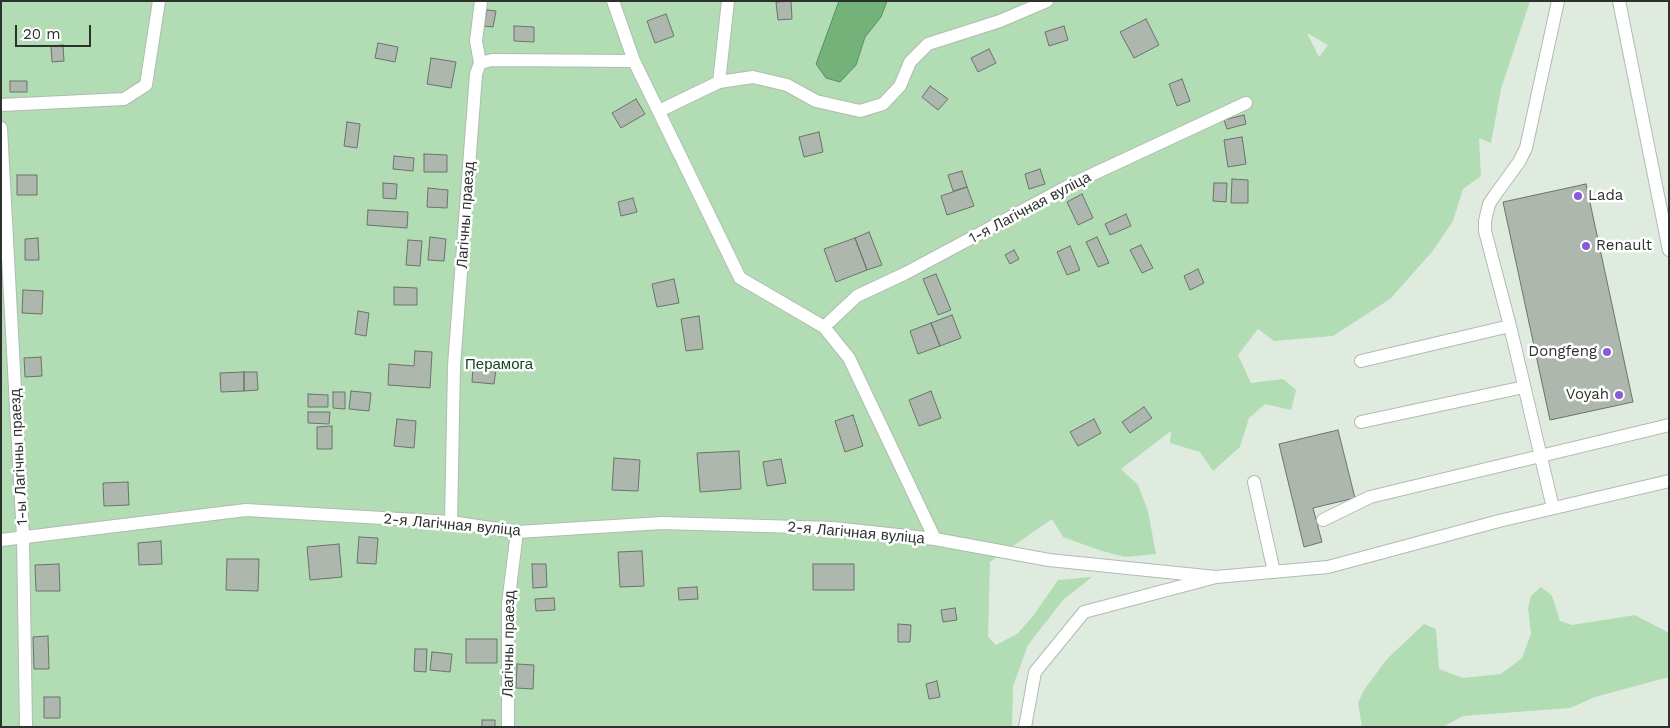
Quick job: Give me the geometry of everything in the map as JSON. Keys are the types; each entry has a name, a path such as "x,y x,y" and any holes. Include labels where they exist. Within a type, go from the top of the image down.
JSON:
{"lane":[{"path":"1,105 124,99 146,85 159,1"},
{"path":"481,1 476,41 480,63 492,60 634,61"},
{"path":"613,1 634,61 740,278 824,327 849,358 935,539"},
{"path":"719,82 728,1"},
{"path":"659,111 719,82 753,77 787,85 816,101 860,111 883,104 900,86 910,62 928,44 1000,20 1048,1"},
{"path":"1553,508 1510,326 1485,231 1485,221 1492,199 1524,155 1558,1"},
{"path":"1618,1 1669,250"},
{"name":"Лагічны праезд","path":"451,522 454,366 476,74 480,63"},
{"name":"1-я Лагічная вуліца","path":"824,327 857,296 906,273 1074,183 1246,103"},
{"name":"1-ы Лагічны праезд","path":"1,128 23,537 26,727"},
{"path":"1360,362 1510,326"},
{"path":"1361,422 1524,387"},
{"path":"1323,520 1370,497 1669,425"},
{"path":"1025,727 1035,672 1084,612 1216,577 1328,568 1499,521 1669,481"},
{"path":"1254,482 1274,572"},
{"name":"2-я Лагічная вуліца","path":"1,540 246,510 451,522 517,532 662,523 833,528 935,539 1049,560 1216,577"},
{"name":"Лагічны праезд","path":"508,727 508,604 517,532"}],"green space":[{"name":"Перамога","path":"1,1 1530,1 1501,89 1491,143 1479,138 1481,176 1463,189 1453,221 1432,252 1390,299 1333,336 1274,341 1258,329 1238,355 1251,383 1283,379 1296,390 1291,410 1265,404 1249,418 1240,447 1213,471 1200,452 1170,443 1171,431 1121,469 1138,485 1148,511 1156,554 1125,557 1099,550 1063,537 1052,519 990,562 988,637 996,645 1017,634 1033,616 1058,580 1092,577 1063,600 1028,645 1013,686 1012,727 1,727","holes":["1307,33 1328,45 1319,57"]},
{"path":"1541,587 1552,596 1560,621 1572,625 1635,615 1669,633 1669,677 1595,697 1570,708 1463,716 1443,727 1362,727 1358,703 1364,690 1387,659 1424,624 1436,629 1439,669 1463,678 1501,674 1522,658 1531,634 1528,608 1531,596"}],"shaded area":[{"path":"839,1 887,1 881,17 865,37 856,65 840,82 826,78 816,64"}],"building":[{"path":"791,1 792,19 778,20 776,2"},
{"path":"487,10 496,11 493,27 484,26"},
{"path":"666,14 674,36 655,43 647,21"},
{"path":"1146,19 1159,45 1134,58 1120,32"},
{"path":"514,26 534,27 534,42 514,41"},
{"path":"1064,26 1068,40 1049,46 1045,32"},
{"path":"378,43 398,47 395,62 375,58"},
{"path":"63,45 64,61 52,62 51,46"},
{"path":"989,49 996,63 978,72 971,58"},
{"path":"431,58 456,62 451,88 427,84"},
{"path":"1182,79 1190,101 1177,106 1169,84"},
{"path":"10,81 27,81 27,92 10,92"},
{"path":"930,86 948,99 938,110 922,97"},
{"path":"636,99 645,114 621,128 612,113"},
{"path":"1244,115 1246,124 1227,129 1224,120"},
{"path":"347,122 360,124 357,148 344,146"},
{"path":"819,132 823,152 804,157 799,137"},
{"path":"1242,137 1246,164 1228,167 1224,140"},
{"path":"424,154 447,155 447,172 424,172"},
{"path":"394,156 414,158 413,171 393,169"},
{"path":"1040,169 1045,184 1029,189 1025,174"},
{"path":"962,171 967,187 953,191 948,175"},
{"path":"17,175 37,175 37,195 17,195"},
{"path":"1232,179 1248,180 1248,203 1231,203"},
{"path":"383,183 397,184 396,199 383,198"},
{"path":"1214,183 1227,183 1226,202 1213,201"},
{"path":"1586,184 1633,402 1550,420 1503,202"},
{"path":"967,187 974,206 947,215 941,196"},
{"path":"428,188 448,190 447,208 427,207"},
{"path":"1082,194 1093,218 1078,225 1067,202"},
{"path":"633,198 637,212 621,216 618,202"},
{"path":"368,210 408,212 407,228 367,225"},
{"path":"1126,214 1131,226 1110,235 1105,224"},
{"path":"869,232 882,265 867,270 855,238"},
{"path":"430,237 446,239 444,261 428,260"},
{"path":"1097,237 1109,263 1098,267 1086,242"},
{"path":"38,238 39,260 25,260 25,239"},
{"path":"855,238 867,270 836,282 824,249"},
{"path":"408,240 422,241 420,266 406,265"},
{"path":"1141,245 1153,268 1142,273 1130,250"},
{"path":"1070,246 1080,270 1067,275 1057,252"},
{"path":"1014,250 1019,259 1010,264 1005,255"},
{"path":"1198,269 1204,283 1190,290 1184,276"},
{"path":"936,274 951,310 938,315 923,279"},
{"path":"674,279 679,303 657,307 652,284"},
{"path":"394,287 417,288 417,305 394,305"},
{"path":"23,290 43,291 42,314 22,313"},
{"path":"358,311 369,313 366,336 355,334"},
{"path":"952,315 961,338 940,346 931,323"},
{"path":"699,316 703,349 686,351 681,319"},
{"path":"931,323 940,346 918,354 910,331"},
{"path":"415,351 432,352 430,388 388,385 389,364 414,366"},
{"path":"41,357 42,376 25,377 24,358"},
{"path":"480,360 497,362 494,384 472,382 473,367 480,368"},
{"path":"244,372 257,372 258,390 244,391"},
{"path":"244,372 244,391 221,392 220,373"},
{"path":"351,391 371,393 369,411 349,409"},
{"path":"931,391 941,418 919,426 909,400"},
{"path":"333,392 345,392 345,409 333,408"},
{"path":"308,394 328,395 328,407 308,407"},
{"path":"1144,407 1152,418 1130,433 1122,422"},
{"path":"308,412 330,412 329,424 308,423"},
{"path":"853,415 863,446 845,452 835,421"},
{"path":"397,419 416,421 414,448 394,446"},
{"path":"1094,419 1101,433 1078,446 1070,432"},
{"path":"332,426 332,449 317,449 317,427"},
{"path":"1338,430 1355,498 1313,508 1322,542 1304,547 1279,444"},
{"path":"739,451 741,489 700,492 697,453"},
{"path":"614,458 640,460 638,491 612,490"},
{"path":"781,459 786,483 767,486 763,462"},
{"path":"128,482 129,505 104,506 103,483"},
{"path":"359,537 378,538 376,564 357,563"},
{"path":"161,541 162,564 139,565 138,543"},
{"path":"339,544 342,577 310,580 307,547"},
{"path":"642,551 644,586 620,587 618,552"},
{"path":"227,559 259,559 258,591 226,590"},
{"path":"59,564 60,591 36,591 35,565"},
{"path":"532,564 546,564 547,587 533,588"},
{"path":"813,564 854,564 854,590 813,590"},
{"path":"697,587 698,599 679,600 678,588"},
{"path":"554,598 555,610 536,611 535,599"},
{"path":"955,608 957,620 943,622 941,610"},
{"path":"898,624 911,625 910,642 898,642"},
{"path":"48,636 49,669 34,669 33,637"},
{"path":"466,639 497,639 497,663 466,663"},
{"path":"415,649 427,649 426,672 414,671"},
{"path":"432,652 452,654 450,672 430,670"},
{"path":"517,664 534,665 533,689 516,688"},
{"path":"937,681 940,697 929,699 926,684"},
{"path":"44,697 60,697 60,718 44,718"},
{"path":"482,720 495,720 495,727 482,727"}],"place":[{"name":"Lada","path":"1578,196"},
{"name":"Renault","path":"1586,246"},
{"name":"Dongfeng","path":"1607,352"},
{"name":"Voyah","path":"1619,395"}]}
